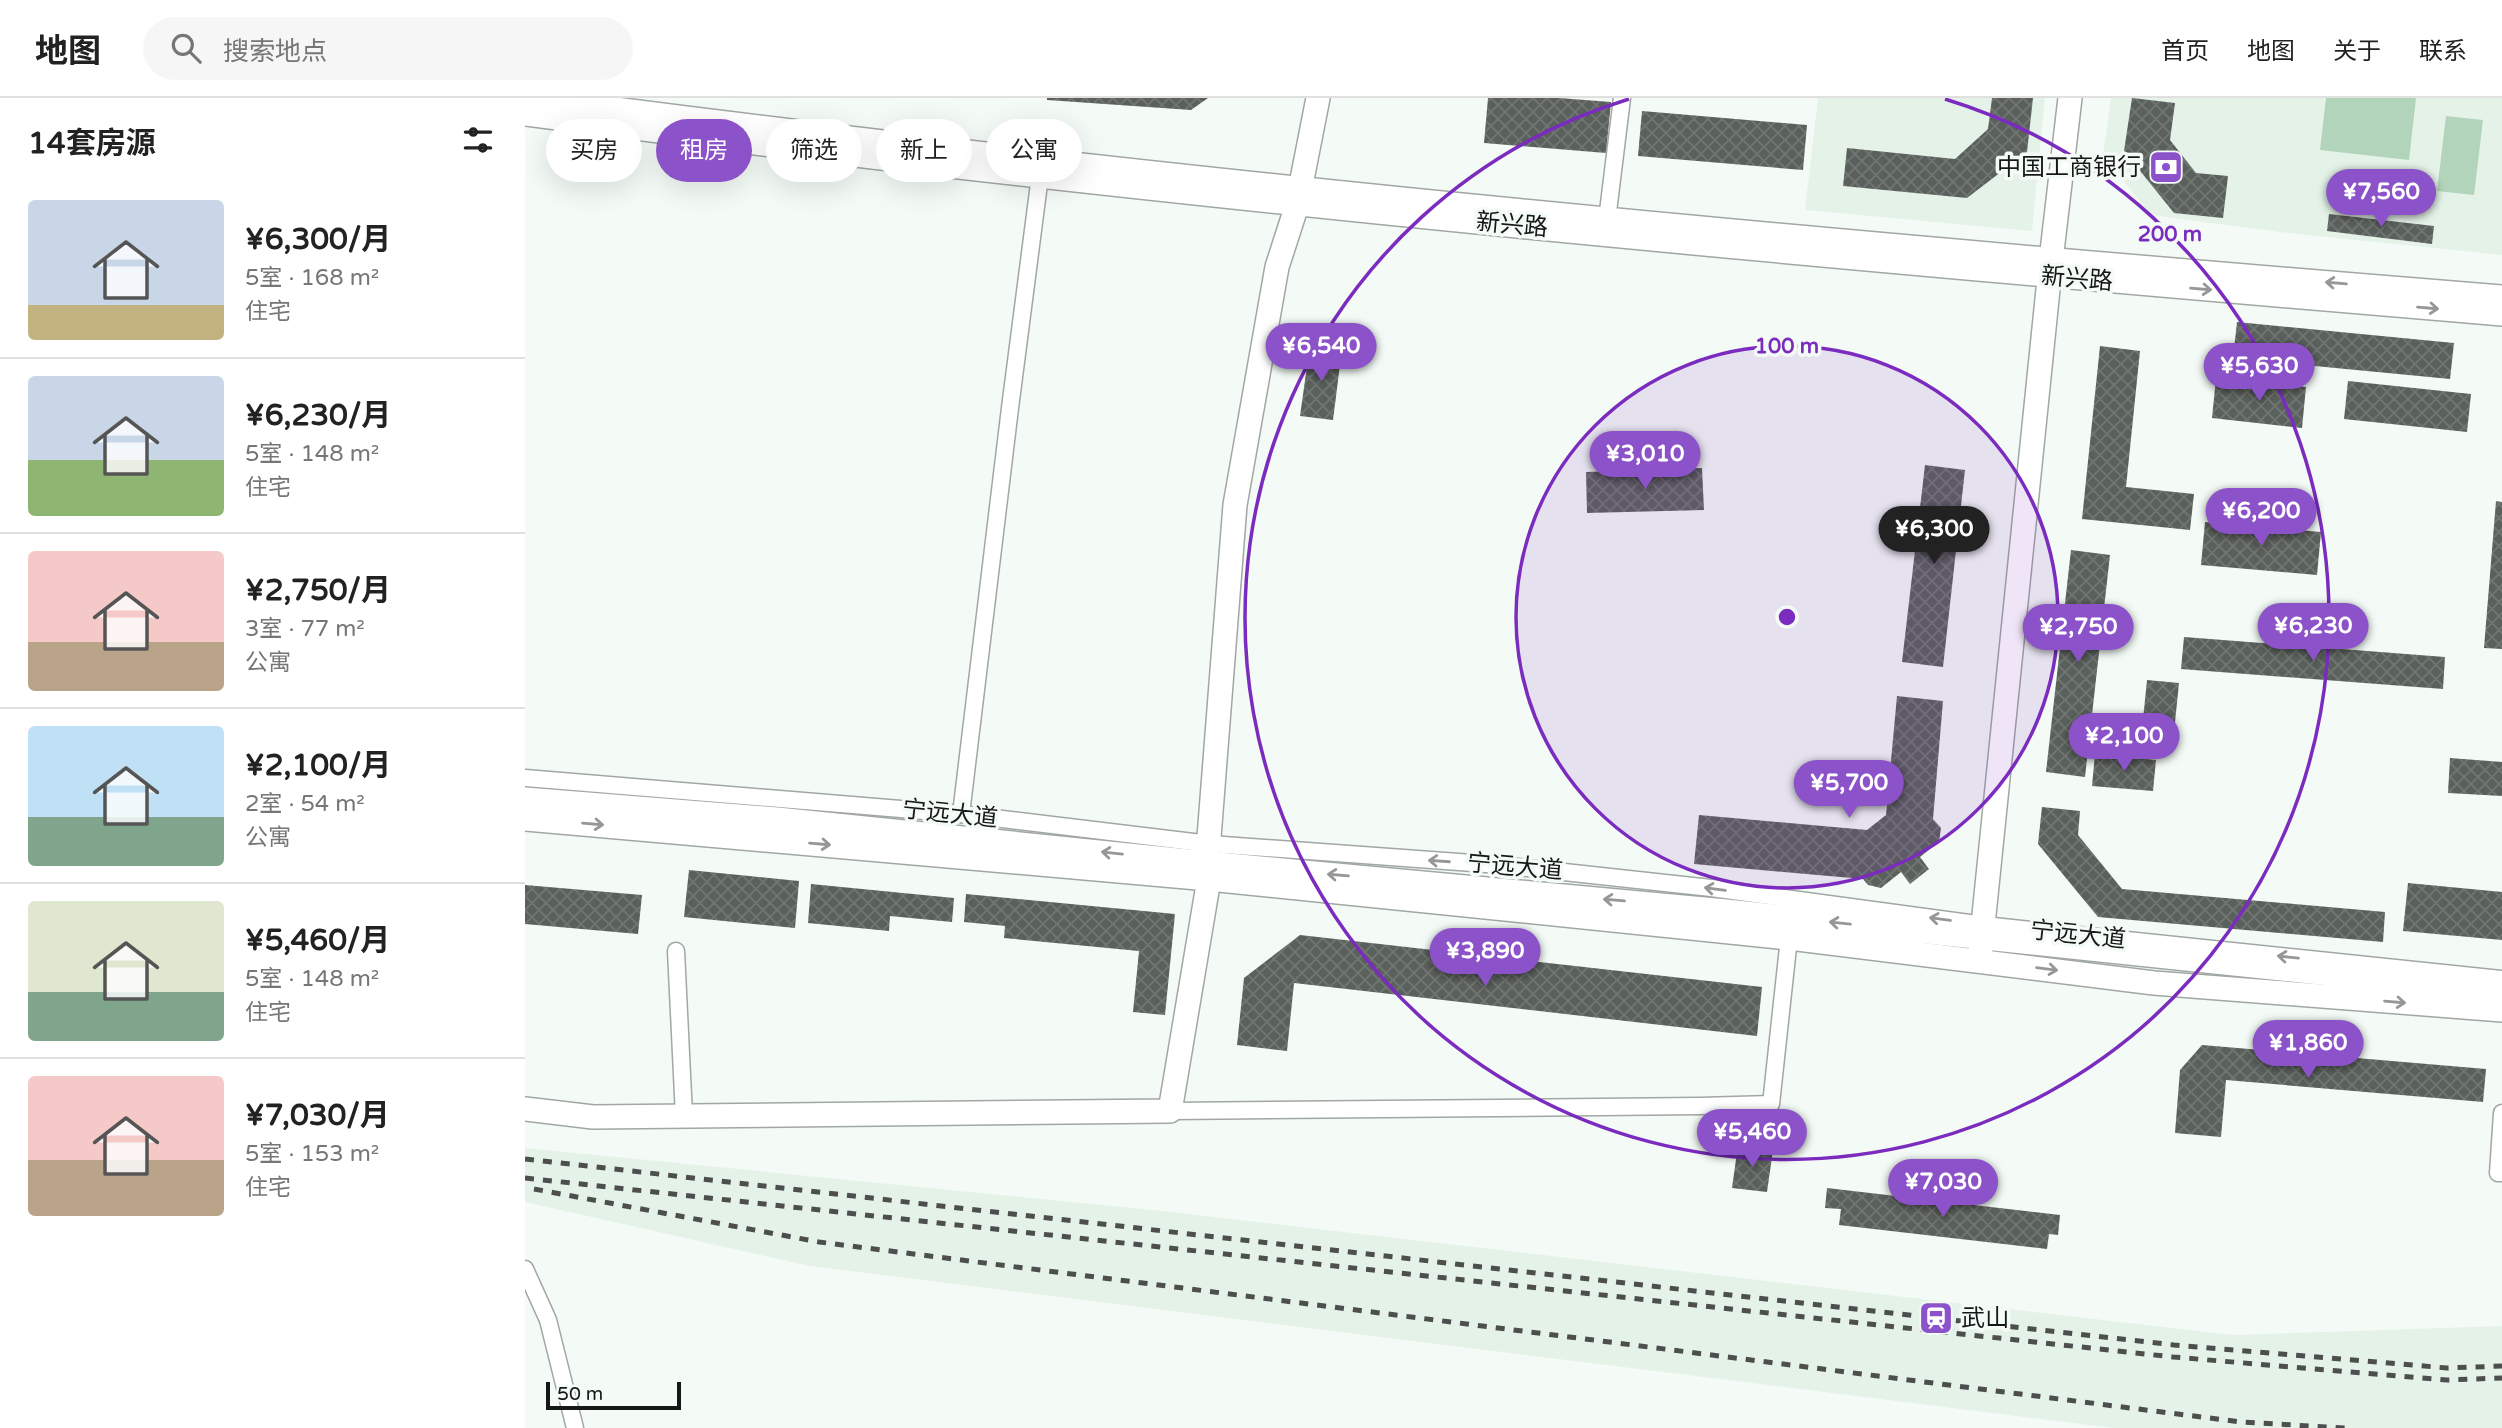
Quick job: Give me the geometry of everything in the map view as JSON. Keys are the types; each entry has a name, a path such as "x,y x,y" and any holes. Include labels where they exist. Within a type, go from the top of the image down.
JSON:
{"main road":[{"name":"新兴路","path":"532,98 1298,197"},
{"path":"525,1109 593,1117 1170,1111 1208,862 1235,505 1277,267 1298,197 1318,98"},
{"path":"1981,942 2070,98"},
{"name":"新兴路","path":"525,114 986,169"},
{"name":"新兴路","path":"1082,179 1607,226 2502,314"},
{"name":"新兴路","path":"2050,269 2502,297"},
{"name":"宁远大道","path":"525,799 777,819 1726,911 1981,942 2502,992"},
{"name":"宁远大道","path":"525,819 1208,862 1789,938 1981,942 2154,983 2502,1010"}],"street":[{"path":"1607,226 1622,98"},
{"path":"961,814 1039,182"},
{"name":"宁远大道","path":"525,778 961,814 1208,862"},
{"path":"1170,1111 1771,1104 1789,938"},
{"name":"宁远大道","path":"1981,942 2502,979"},
{"path":"676,951 684,1116"},
{"path":"2502,1113 2498,1173 2502,1173"},
{"path":"525,1269 548,1320 575,1428"}],"shaded area":[{"path":"1818,98 2045,98 2032,231 1805,210"},
{"path":"2111,98 2502,98 2502,255 2279,232 2151,215 2103,156"},
{"path":"525,1148 1163,1211 2232,1335 2502,1326 2502,1428 2113,1428 810,1266 525,1202"}],"green space":[{"path":"2326,98 2416,98 2409,160 2320,150"},
{"path":"2446,116 2483,120 2474,195 2437,191"}],"building":[{"path":"1047,98 1208,98 1191,110"},
{"path":"1488,98 1559,98 1611,102 1606,153 1484,143"},
{"path":"1992,98 2033,98 2027,152 1967,198 1843,186 1847,148 1955,159 1988,129"},
{"path":"2132,98 2175,103 2170,140 2196,173 2228,176 2223,218 2174,213 2124,151"},
{"path":"1642,111 1807,125 1803,170 1638,156"},
{"path":"2329,214 2434,226 2432,244 2327,231"},
{"path":"2237,322 2454,343 2450,379 2233,358"},
{"path":"1310,345 1342,349 1333,420 1300,416"},
{"path":"2100,346 2140,351 2126,487 2194,494 2190,530 2082,519"},
{"path":"2216,378 2306,387 2302,428 2212,418"},
{"path":"2348,381 2471,394 2467,432 2344,419"},
{"path":"1925,465 1965,470 1943,667 1902,662"},
{"path":"1702,468 1704,510 1587,513 1586,472"},
{"path":"2496,501 2502,502 2502,649 2484,648"},
{"path":"2205,522 2321,532 2317,575 2201,565"},
{"path":"2071,550 2110,555 2085,777 2046,772"},
{"path":"2184,637 2445,657 2443,689 2181,669"},
{"path":"2147,680 2179,683 2173,742 2141,739"},
{"path":"1897,696 1943,701 1933,819 1941,828 1939,842 1920,857 1929,869 1910,884 1901,872 1881,888 1868,885 1863,879 1694,864 1699,815 1867,830 1886,815"},
{"path":"2095,754 2156,760 2153,791 2092,786"},
{"path":"2450,758 2502,762 2502,796 2448,793"},
{"path":"2042,807 2080,811 2078,835 2122,889 2385,912 2383,942 2098,917 2038,844"},
{"path":"689,870 799,881 795,928 684,917"},
{"path":"2408,883 2502,892 2502,940 2403,931"},
{"path":"811,884 954,898 952,922 890,916 889,931 808,923"},
{"path":"525,885 642,895 638,934 525,924"},
{"path":"966,894 1175,914 1165,1015 1133,1012 1139,951 1004,938 1005,926 964,922"},
{"path":"1300,935 1762,987 1757,1036 1294,983 1287,1051 1237,1045 1244,978"},
{"path":"2202,1045 2486,1069 2483,1102 2226,1080 2221,1137 2175,1133 2180,1070"},
{"path":"1738,1145 1773,1150 1767,1192 1732,1188"},
{"path":"1827,1188 2060,1215 2058,1235 2049,1234 2047,1249 1839,1225 1841,1209 1825,1208"}],"railway":[{"path":"525,1159 2174,1345 2447,1368 2502,1366"},
{"path":"525,1178 2173,1357 2447,1380 2502,1378"},
{"path":"534,1189 819,1242 2241,1422 2345,1428"}],"place":[{"name":"中国工商银行","path":"2166,167"},
{"name":"武山","path":"1936,1318"}]}
